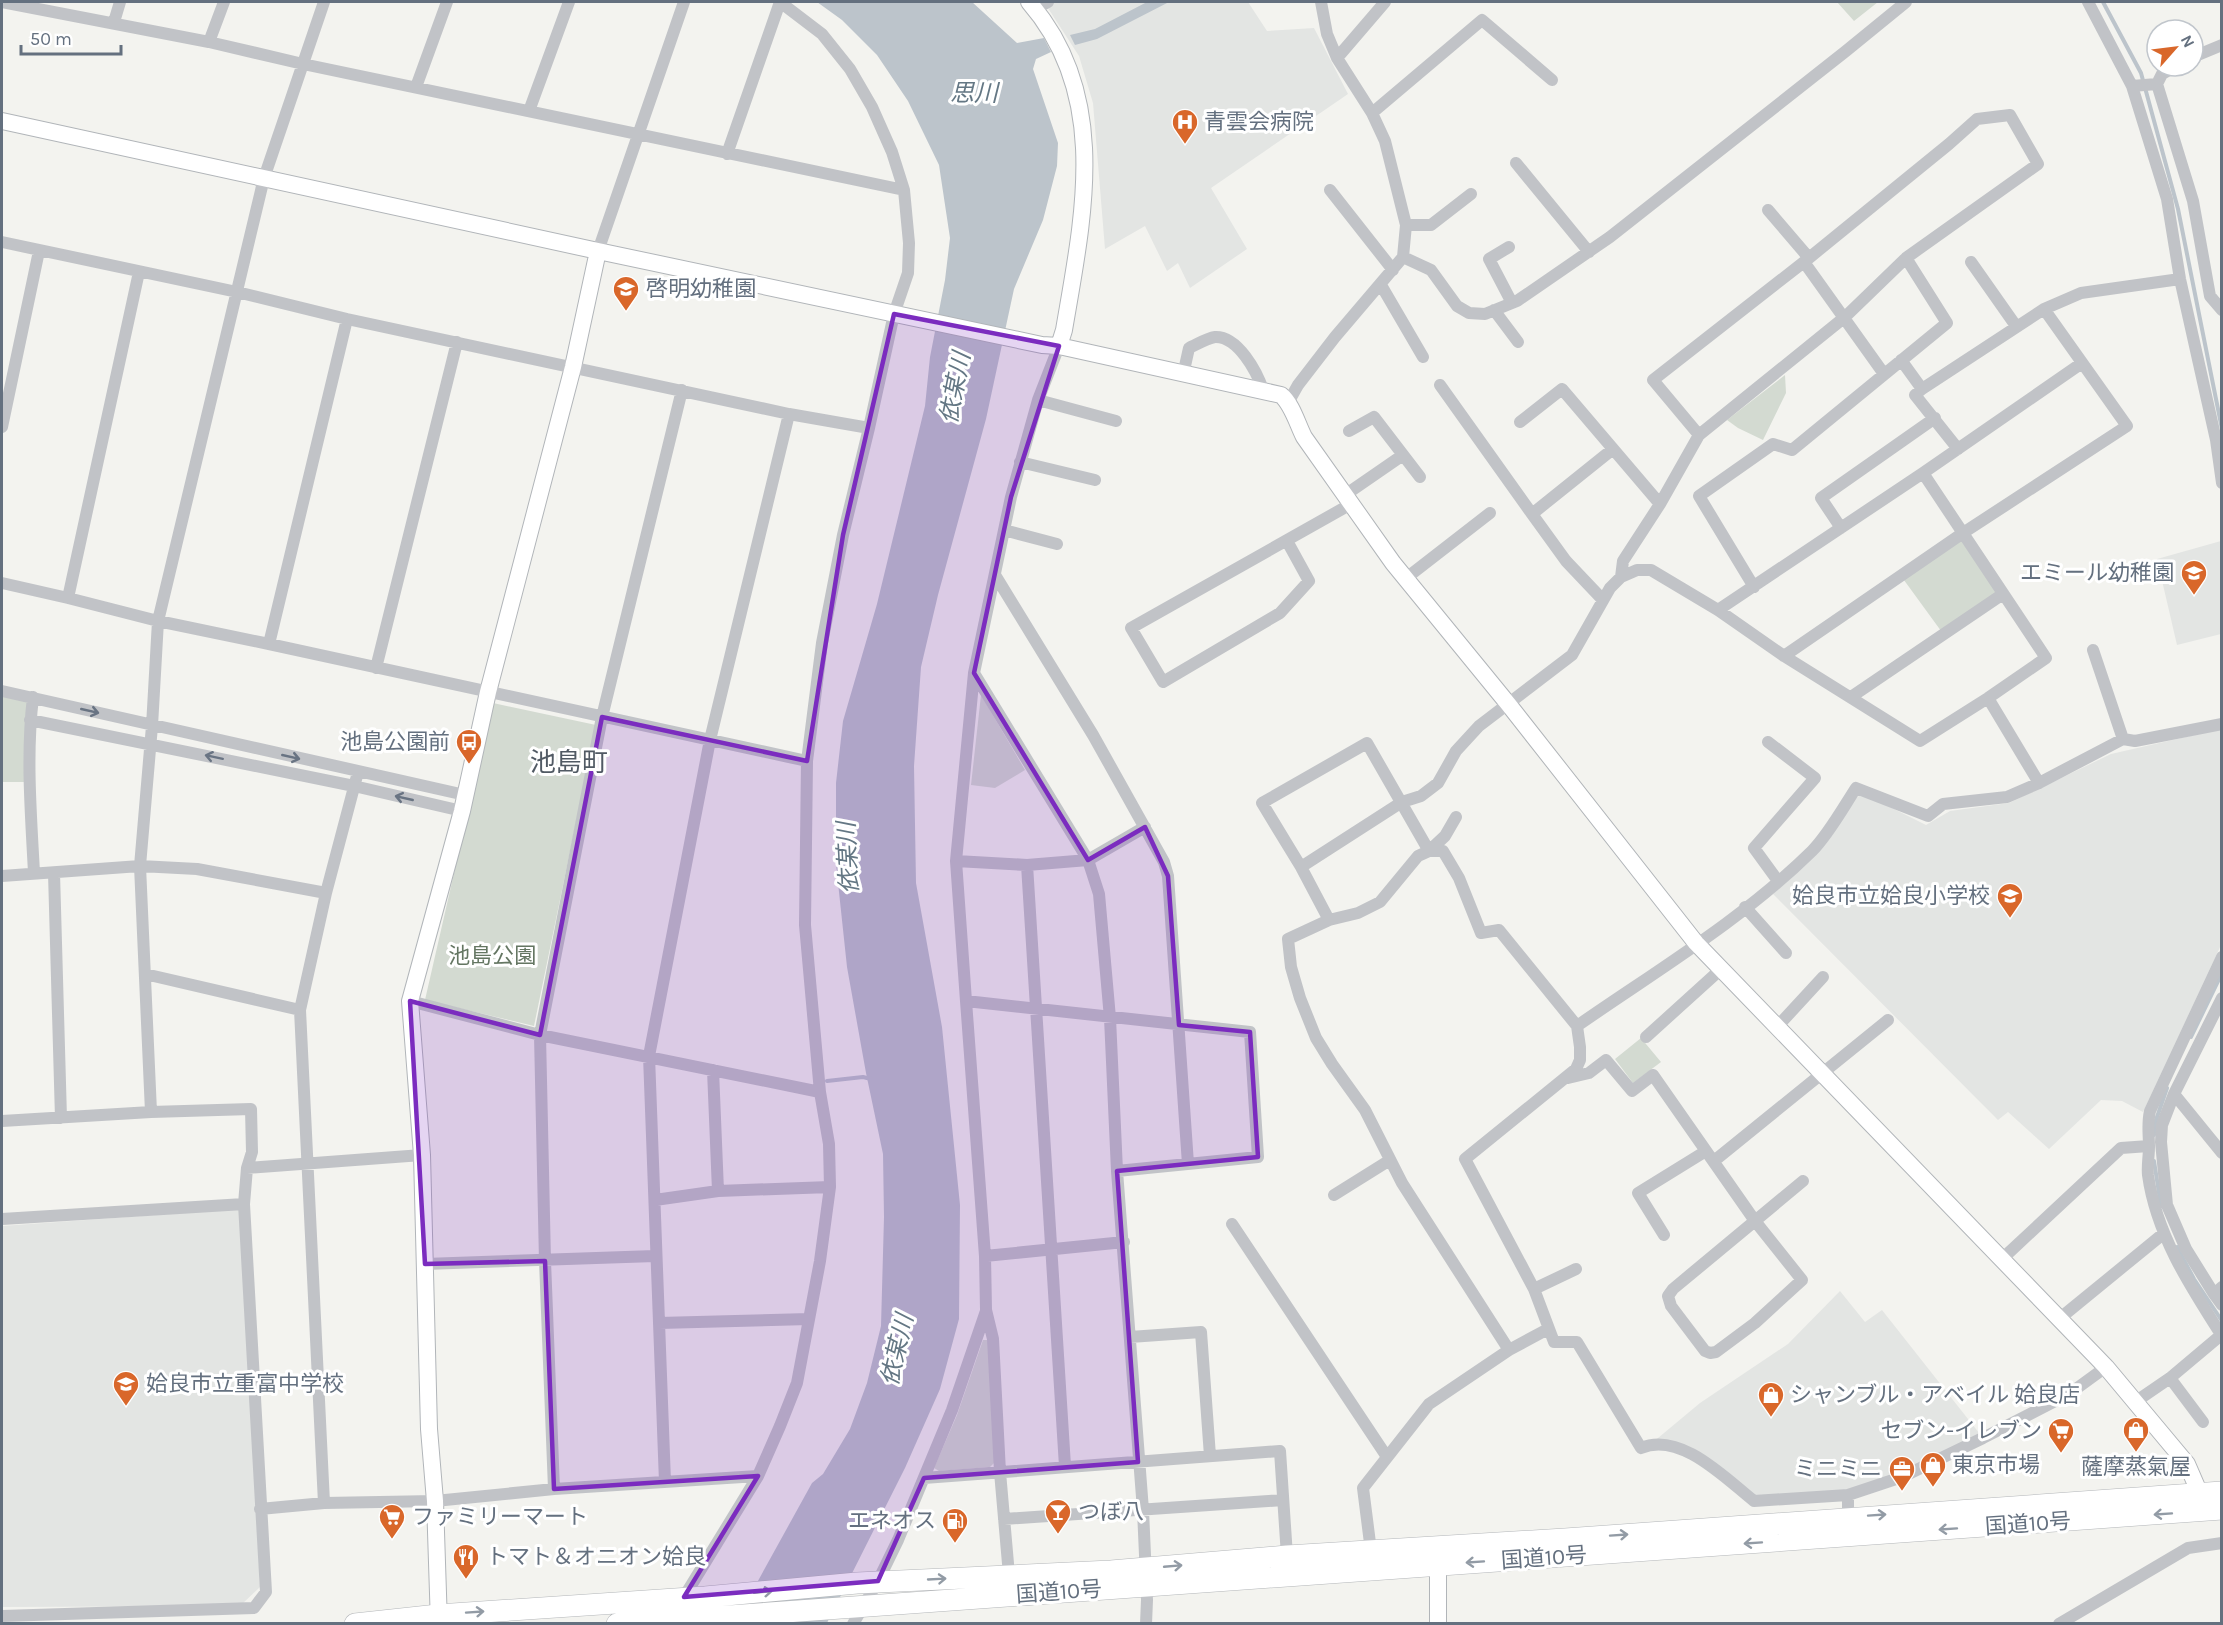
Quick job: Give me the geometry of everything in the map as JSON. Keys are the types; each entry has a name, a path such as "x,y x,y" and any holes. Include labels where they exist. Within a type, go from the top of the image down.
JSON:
{"highway":[{"name":"国道10号","path":"617,1623 664,1622 698,1604 856,1612 1287,1556 1577,1538 2222,1492"},
{"name":"国道10号","path":"354,1623 698,1604 879,1581 1009,1575 1146,1576 1438,1564 2222,1507"}],"street":[{"path":"2,2 114,22 904,190"},
{"path":"114,22 120,2"},
{"path":"209,42 224,2"},
{"path":"151,1112 140,866 158,621 264,178 324,2"},
{"path":"416,87 447,2"},
{"path":"529,111 569,2"},
{"path":"439,1619 435,1501 429,1429 422,1155 410,1001 463,803 488,692 573,367 598,251 684,2"},
{"path":"698,1604 758,1476 796,1383 809,1319 830,1187 829,1144 820,1092 805,925 807,761 826,621 843,535 900,314 908,273 909,243 904,190 892,152 873,107 850,69 822,34 780,2 727,154"},
{"path":"1288,401 1335,337 1403,257 1406,225 1385,141 1372,113 1337,58 1327,34 1321,2"},
{"path":"1337,58 1385,2"},
{"path":"1403,257 1431,270 1457,306 1469,314 1485,314 1512,303 1589,252 1906,2"},
{"path":"2088,2 2132,86 2167,199 2180,279 2216,440 2222,483"},
{"path":"1009,1575 1000,1472 993,1339 986,1310 985,1256 956,861 974,673 1004,530 1050,345 1064,330 1080,227 1085,155 1083,118 1065,57 1037,4"},
{"path":"1372,113 1482,20 1552,80"},
{"path":"2205,52 2222,45"},
{"path":"2160,78 2157,84 2193,201 2210,296 2222,310"},
{"path":"2132,86 2157,84"},
{"path":"1621,577 1623,561 1660,504 1699,435 1845,317 1906,258 2038,164 2010,115 1977,118 1949,144 1807,260 1653,380 1699,435"},
{"path":"2,121 598,251 1281,395 1288,401 1304,436 1405,579 1509,705 1696,943 2106,1367 2187,1464 2200,1494 2222,1507"},
{"path":"1516,163 1589,252"},
{"path":"1330,190 1393,270"},
{"path":"1406,225 1431,225 1471,194"},
{"path":"1768,210 1807,260 1884,374"},
{"path":"2,242 789,414 869,428"},
{"path":"1509,247 1489,259 1512,303"},
{"path":"2,427 39,251"},
{"path":"1754,587 1699,496 1773,444 1792,450 1947,323 1906,258"},
{"path":"1971,262 2016,326"},
{"path":"69,598 139,272"},
{"path":"1958,449 1915,395 1922,389 2044,309 2081,293 2180,279"},
{"path":"1381,285 1423,357"},
{"path":"1784,656 1963,533 2127,426 2044,309"},
{"path":"1494,310 1518,342"},
{"path":"269,644 347,319"},
{"path":"1183,375 1189,348 1214,337 1227,339 1247,357 1257,373 1263,390"},
{"path":"376,668 457,342"},
{"path":"1900,360 1922,389"},
{"path":"1718,610 2082,363"},
{"path":"1440,385 1566,561 1603,600"},
{"path":"1520,422 1562,389 1660,504"},
{"path":"554,1489 545,1261 540,1035 602,717 682,390"},
{"path":"1038,400 1116,421"},
{"path":"665,1482 649,1056 710,740 789,414"},
{"path":"1349,431 1374,417 1420,477"},
{"path":"1841,528 1821,498 1935,418"},
{"path":"1532,514 1613,449"},
{"path":"1287,541 1309,581 1280,613 1163,682 1131,628 1287,541 1348,499 1403,455"},
{"path":"1020,462 1095,480"},
{"path":"1301,867 1402,802 1421,796 1438,783 1456,751 1479,726 1572,655 1610,588 1621,577 1637,570 1651,570 1718,610 1784,656 1920,741 1988,698 2046,658 1923,473"},
{"path":"1405,579 1490,513"},
{"path":"1004,530 1057,544"},
{"path":"995,575 1093,735 1164,862 1168,876 1188,1164"},
{"path":"2,583 158,621 807,761"},
{"path":"1851,697 2003,594"},
{"path":"2093,650 2123,739"},
{"path":"974,673 1088,860 1099,894 1110,1018 1118,1171 1143,1510 1146,1623"},
{"path":"2,691 358,772 463,803"},
{"path":"33,698 30,720 30,782 34,873"},
{"path":"1988,698 2039,783"},
{"path":"30,720 354,786 463,803"},
{"path":"1577,1026 1708,937 1778,881 1813,850 1856,788 1928,816 1943,804 2007,797 2123,739 2135,741 2222,724"},
{"path":"1768,742 1815,778 1754,848 1778,881"},
{"path":"1329,920 1301,867 1262,803 1367,743 1429,851"},
{"path":"324,1503 300,1010 326,893 358,772"},
{"path":"1456,818 1444,836 1429,851 1418,856 1380,902 1358,914 1329,920 1288,939 1291,967 1300,998 1316,1038 1365,1110 1402,1183 1509,1350"},
{"path":"956,861 1028,865 1088,860 1145,827"},
{"path":"1429,851 1443,851 1459,878 1481,933 1499,930 1577,1026 1580,1060 1576,1069 1465,1159 1534,1289 1554,1342 1577,1342 1641,1448 1652,1443 1690,1451 1754,1501 1848,1495 1902,1477 1983,1437 2069,1394 2106,1367"},
{"path":"1028,865 1035,1009 1065,1466"},
{"path":"2,876 140,866 198,869 326,893"},
{"path":"54,873 61,1118"},
{"path":"1745,908 1786,953"},
{"path":"2135,1402 2170,1378 2221,1336 2163,1234 2155,1213 2147,1172 2149,1146 2147,1127 2150,1111 2218,972 2222,957"},
{"path":"1646,1037 1720,970"},
{"path":"144,974 300,1010"},
{"path":"1777,1027 1823,977"},
{"path":"2222,998 2174,1094 2162,1125 2161,1134 2167,1205 2186,1249 2218,1291 2222,1305"},
{"path":"410,1001 540,1035 820,1092"},
{"path":"966,1001 1250,1032 1258,1157 1118,1171"},
{"path":"1714,1161 1888,1020"},
{"path":"1564,1080 1589,1073 1606,1060 1632,1091 1653,1076 1755,1221 1802,1280 1755,1323 1716,1352 1705,1351 1678,1315 1668,1296 1672,1289 1755,1221 1803,1181"},
{"path":"713,1070 718,1191"},
{"path":"2174,1094 2222,1153"},
{"path":"2,1121 151,1112 251,1109 252,1152 247,1168 244,1204 266,1592 254,1608 2,1616"},
{"path":"2002,1259 2121,1148 2149,1146"},
{"path":"1664,1235 1638,1193 1706,1151"},
{"path":"247,1168 422,1155"},
{"path":"1334,1195 1390,1161"},
{"path":"655,1200 718,1191 830,1187"},
{"path":"2,1219 244,1204"},
{"path":"1232,1224 1387,1457"},
{"path":"2059,1319 2163,1234"},
{"path":"985,1256 1124,1242"},
{"path":"425,1264 655,1256"},
{"path":"1534,1289 1576,1269"},
{"path":"856,1612 879,1581 898,1540 952,1410 986,1310"},
{"path":"658,1323 809,1319"},
{"path":"1371,1551 1363,1488 1429,1404 1509,1350 1548,1329"},
{"path":"1130,1337 1201,1332 1210,1456"},
{"path":"2170,1378 2203,1422"},
{"path":"924,1478 1280,1451 1287,1556"},
{"path":"260,1509 324,1503 435,1501 554,1489 758,1476"},
{"path":"1848,1495 1848,1517"},
{"path":"1004,1519 1283,1500"},
{"path":"2059,1623 2188,1548 2222,1543"},
{"path":"1438,1564 1438,1623"}],"highlighted area":[{"path":"894,314 1059,346 1011,497 974,673 1088,860 1145,827 1168,876 1179,1025 1250,1032 1258,1157 1117,1171 1138,1462 924,1478 878,1581 684,1597 758,1476 554,1489 545,1261 425,1264 410,1001 540,1035 602,717 807,761 843,535"}],"shaded area":[{"name":"青雲会病院","path":"1044,2 1248,2 1267,31 1314,28 1348,94 1211,188 1247,249 1190,288 1178,263 1167,271 1145,226 1105,249 1093,103 1079,56"},
{"name":"エミール幼稚園","path":"2221,541 2221,634 2177,645 2157,559"},
{"name":"姶良市立姶良小学校","path":"2221,729 2221,945 2143,1112 2122,1101 2101,1100 2049,1149 2008,1112 1998,1120 1773,894 1815,855 1853,801 1860,795 1876,800 1926,825 1950,811 2009,803 2111,754"},
{"name":"姶良市立重富中学校","path":"241,1209 260,1587 240,1606 2,1607 2,1226"},
{"path":"1840,1291 1865,1322 1882,1310 1983,1438 1848,1495 1754,1501 1710,1467 1652,1443 1700,1403 1788,1344"}],"green space":[{"path":"1837,2 1878,2 1854,21"},
{"path":"1785,375 1786,393 1763,440 1727,420"},
{"path":"1963,533 2003,594 1944,635 1901,576"},
{"path":"2,691 33,697 29,782 2,782"},
{"path":"981,695 1025,770 995,788 971,785"},
{"name":"池島公園","path":"493,703 596,725 534,1026 425,1000"},
{"path":"1641,1038 1661,1062 1633,1083 1615,1059"},
{"path":"983,1340 988,1340 995,1462 990,1467 939,1471 934,1468 957,1415"}],"water":[{"name":"思川","path":"817,2 972,2 1017,43 1044,38 1051,52 1036,59 1033,69 1058,143 1057,166 1043,220 1014,289 986,419 938,595 921,667 914,766 916,883 942,1027 960,1205 959,1319 940,1389 905,1468 827,1623 732,1624 812,1483 823,1474 850,1429 867,1383 881,1326 883,1154 847,967 836,864 836,783 843,721 877,604 925,406 930,357 945,280 950,238 939,165 908,101 877,55 842,20"},
{"path":"1147,2 1169,2 1097,39 1075,45 1070,35 1095,29"}],"waterway":[{"path":"2103,2 2141,73 2178,209 2222,429"},
{"path":"2191,1037 2222,973"},
{"path":"827,1081 863,1077 871,1079"},
{"path":"2154,1135 2156,1120 2167,1088"},
{"path":"2154,1161 2161,1206"},
{"path":"2177,1247 2194,1279 2222,1321"}],"place":[{"name":"青雲会病院","path":"1185,145"},
{"name":"啓明幼稚園","path":"626,312"},
{"name":"エミール幼稚園","path":"2194,596"},
{"name":"池島公園前","path":"469,765"},
{"name":"姶良市立姶良小学校","path":"2010,919"},
{"name":"姶良市立重富中学校","path":"126,1407"},
{"name":"シャンブル・アベイル 姶良店","path":"1771,1418"},
{"name":"薩摩蒸氣屋","path":"2136,1453"},
{"name":"セブン-イレブン","path":"2061,1454"},
{"name":"東京市場","path":"1933,1488"},
{"name":"ミニミニ","path":"1902,1492"},
{"name":"つぼ八","path":"1058,1535"},
{"name":"ファミリーマート","path":"392,1540"},
{"name":"エネオス","path":"955,1544"},
{"name":"トマト＆オニオン姶良","path":"466,1580"}],"district":[{"name":"池島町","path":"569,762"}],"water label":[{"name":"依某川","path":"955,388"},
{"name":"依某川","path":"848,858"},
{"name":"依某川","path":"897,1350"}]}
